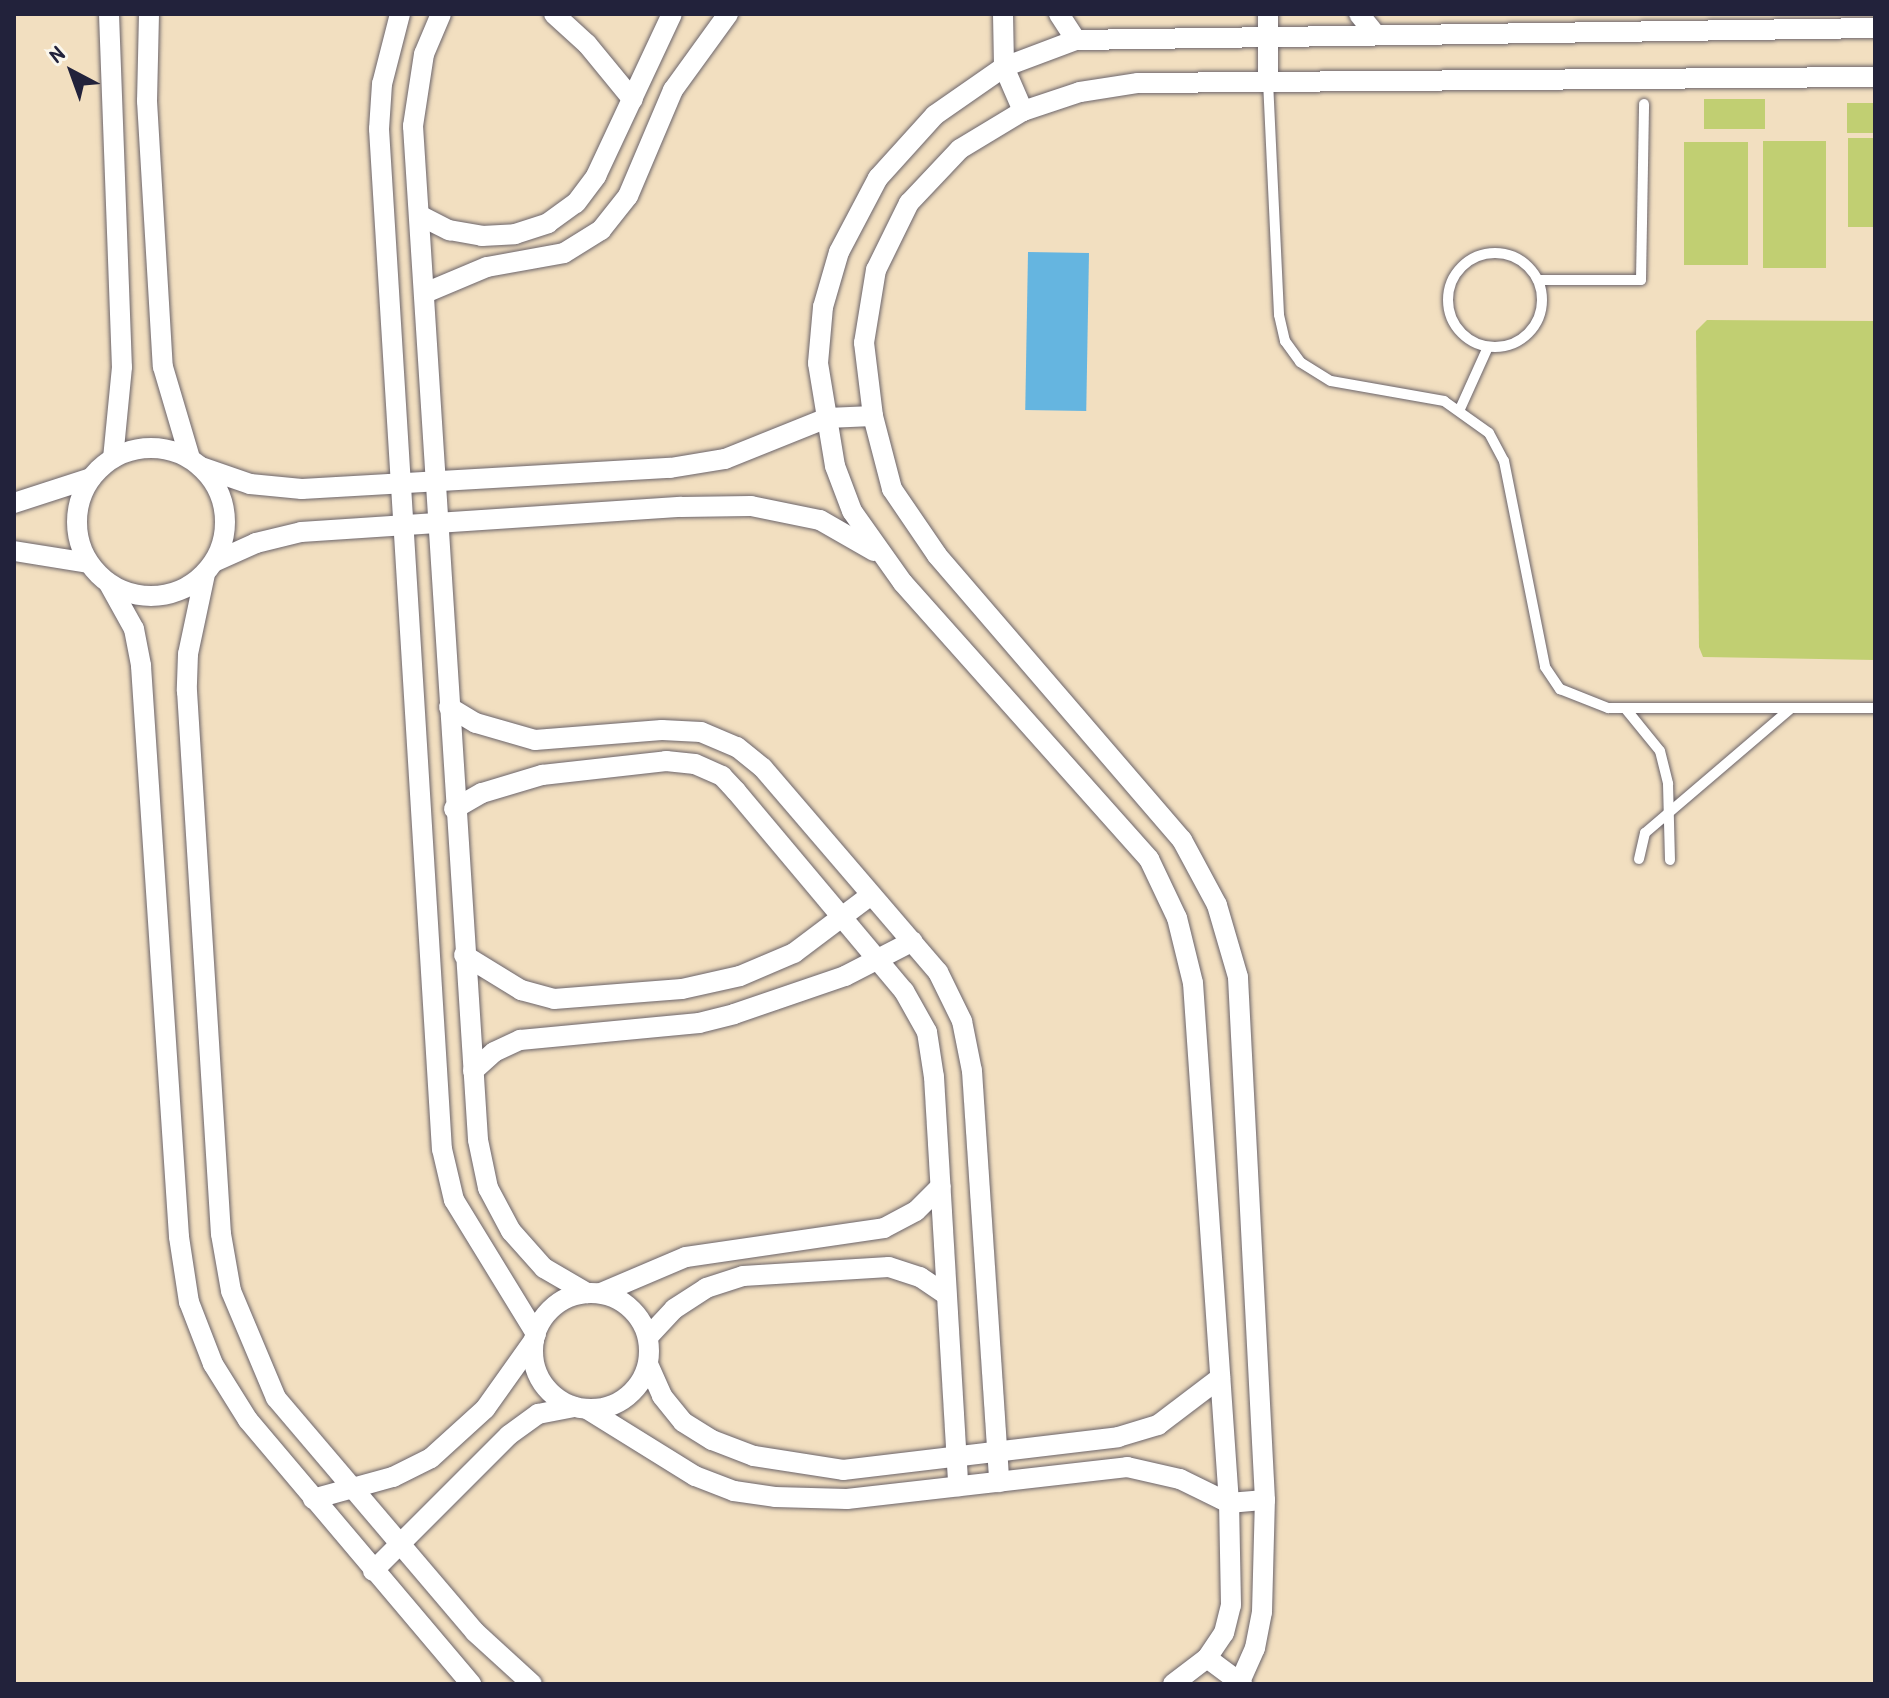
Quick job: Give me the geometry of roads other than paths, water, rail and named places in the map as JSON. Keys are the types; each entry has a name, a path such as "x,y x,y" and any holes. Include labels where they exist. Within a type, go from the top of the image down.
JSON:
{"street":[{"path":"109,14 122,367 113,458"},
{"path":"149,14 147,101 163,367 196,462 219,491 226,520 209,568 190,642 187,691 221,1234 231,1291 276,1398 475,1632 532,1684"},
{"path":"400,14 382,84 379,129 442,1149 454,1200 535,1337 534,1361 541,1381 580,1408 695,1476 734,1491 847,1499 1127,1467 1180,1479 1229,1503 1265,1500"},
{"path":"441,14 416,90 419,215 438,482 454,809 473,1071 488,1188 511,1231 544,1268 594,1293 622,1302 639,1317 648,1337 648,1364 662,1396 683,1422 712,1440 754,1456 843,1470 1118,1437 1158,1425 1220,1378"},
{"path":"554,14 587,44 633,100"},
{"path":"419,215 449,230 482,236 515,234 548,223 576,203 596,176 672,14"},
{"path":"425,293 487,267 564,253 601,230 628,196 673,90 728,14"},
{"path":"1003,14 1004,67 1023,111"},
{"path":"1059,14 1076,40"},
{"path":"1359,14 1375,34"},
{"path":"1266,24 1268,80"},
{"path":"1173,1684 1207,1658 1224,1633 1231,1605 1229,1503 1193,983 1177,918 1149,859 877,553 848,500 827,418 818,363 823,307 839,252 888,168 935,115 1004,67 1076,40 1266,24 1375,34 1875,28"},
{"path":"1207,1658 1240,1683 1262,1612 1265,1500 1238,977 1217,905 1182,840 937,555 892,489 873,416 864,343 876,270 909,203 960,149 1023,111 1080,92 1138,83 1268,80 1875,77"},
{"path":"14,503 91,478 113,458 151,448 250,484 302,489 670,468 725,459 827,418 873,416"},
{"path":"91,478 77,520 88,563 109,584 134,629 141,666 179,1237 189,1302 213,1364 248,1420 471,1684"},
{"path":"109,584 151,597 180,591 209,568 256,543 301,532 751,506 820,520 877,553"},
{"path":"14,551 88,563"},
{"path":"449,707 490,728 535,740 662,730 701,732 737,747 763,768 938,972 962,1021 972,1071 999,1482"},
{"path":"454,809 482,793 542,775 666,761 695,764 722,776 880,962 927,1032 941,1186 958,1486"},
{"path":"464,955 511,985 554,999 682,989 753,970 794,953 844,920 871,895"},
{"path":"473,1071 494,1052 520,1040 699,1023 880,962 913,941"},
{"path":"313,1499 393,1477 431,1458 485,1409 555,1306 686,1257 884,1228 916,1211 941,1186"},
{"path":"648,1337 674,1309 706,1288 743,1276 889,1267 920,1277 947,1295"},
{"path":"373,1571 509,1435 538,1414 626,1398 648,1364"}],"lane":[{"path":"1268,80 1279,315 1292,352 1331,381 1425,395 1460,409 1489,433 1504,461 1545,667 1574,698 1625,708 1875,708"},
{"path":"1538,280 1641,280 1644,104"},
{"path":"1494,253 1524,262 1538,280 1543,304 1530,333 1503,347 1488,347 1461,334 1452,321 1448,306 1454,277 1478,256 1494,253"},
{"path":"1460,409 1488,347"},
{"path":"1625,708 1642,723 1660,751 1670,860"},
{"path":"1639,859 1642,838 1668,812 1790,709"}],"water":[{"path":"1028,252 1089,253 1086,411 1025,410"}]}
